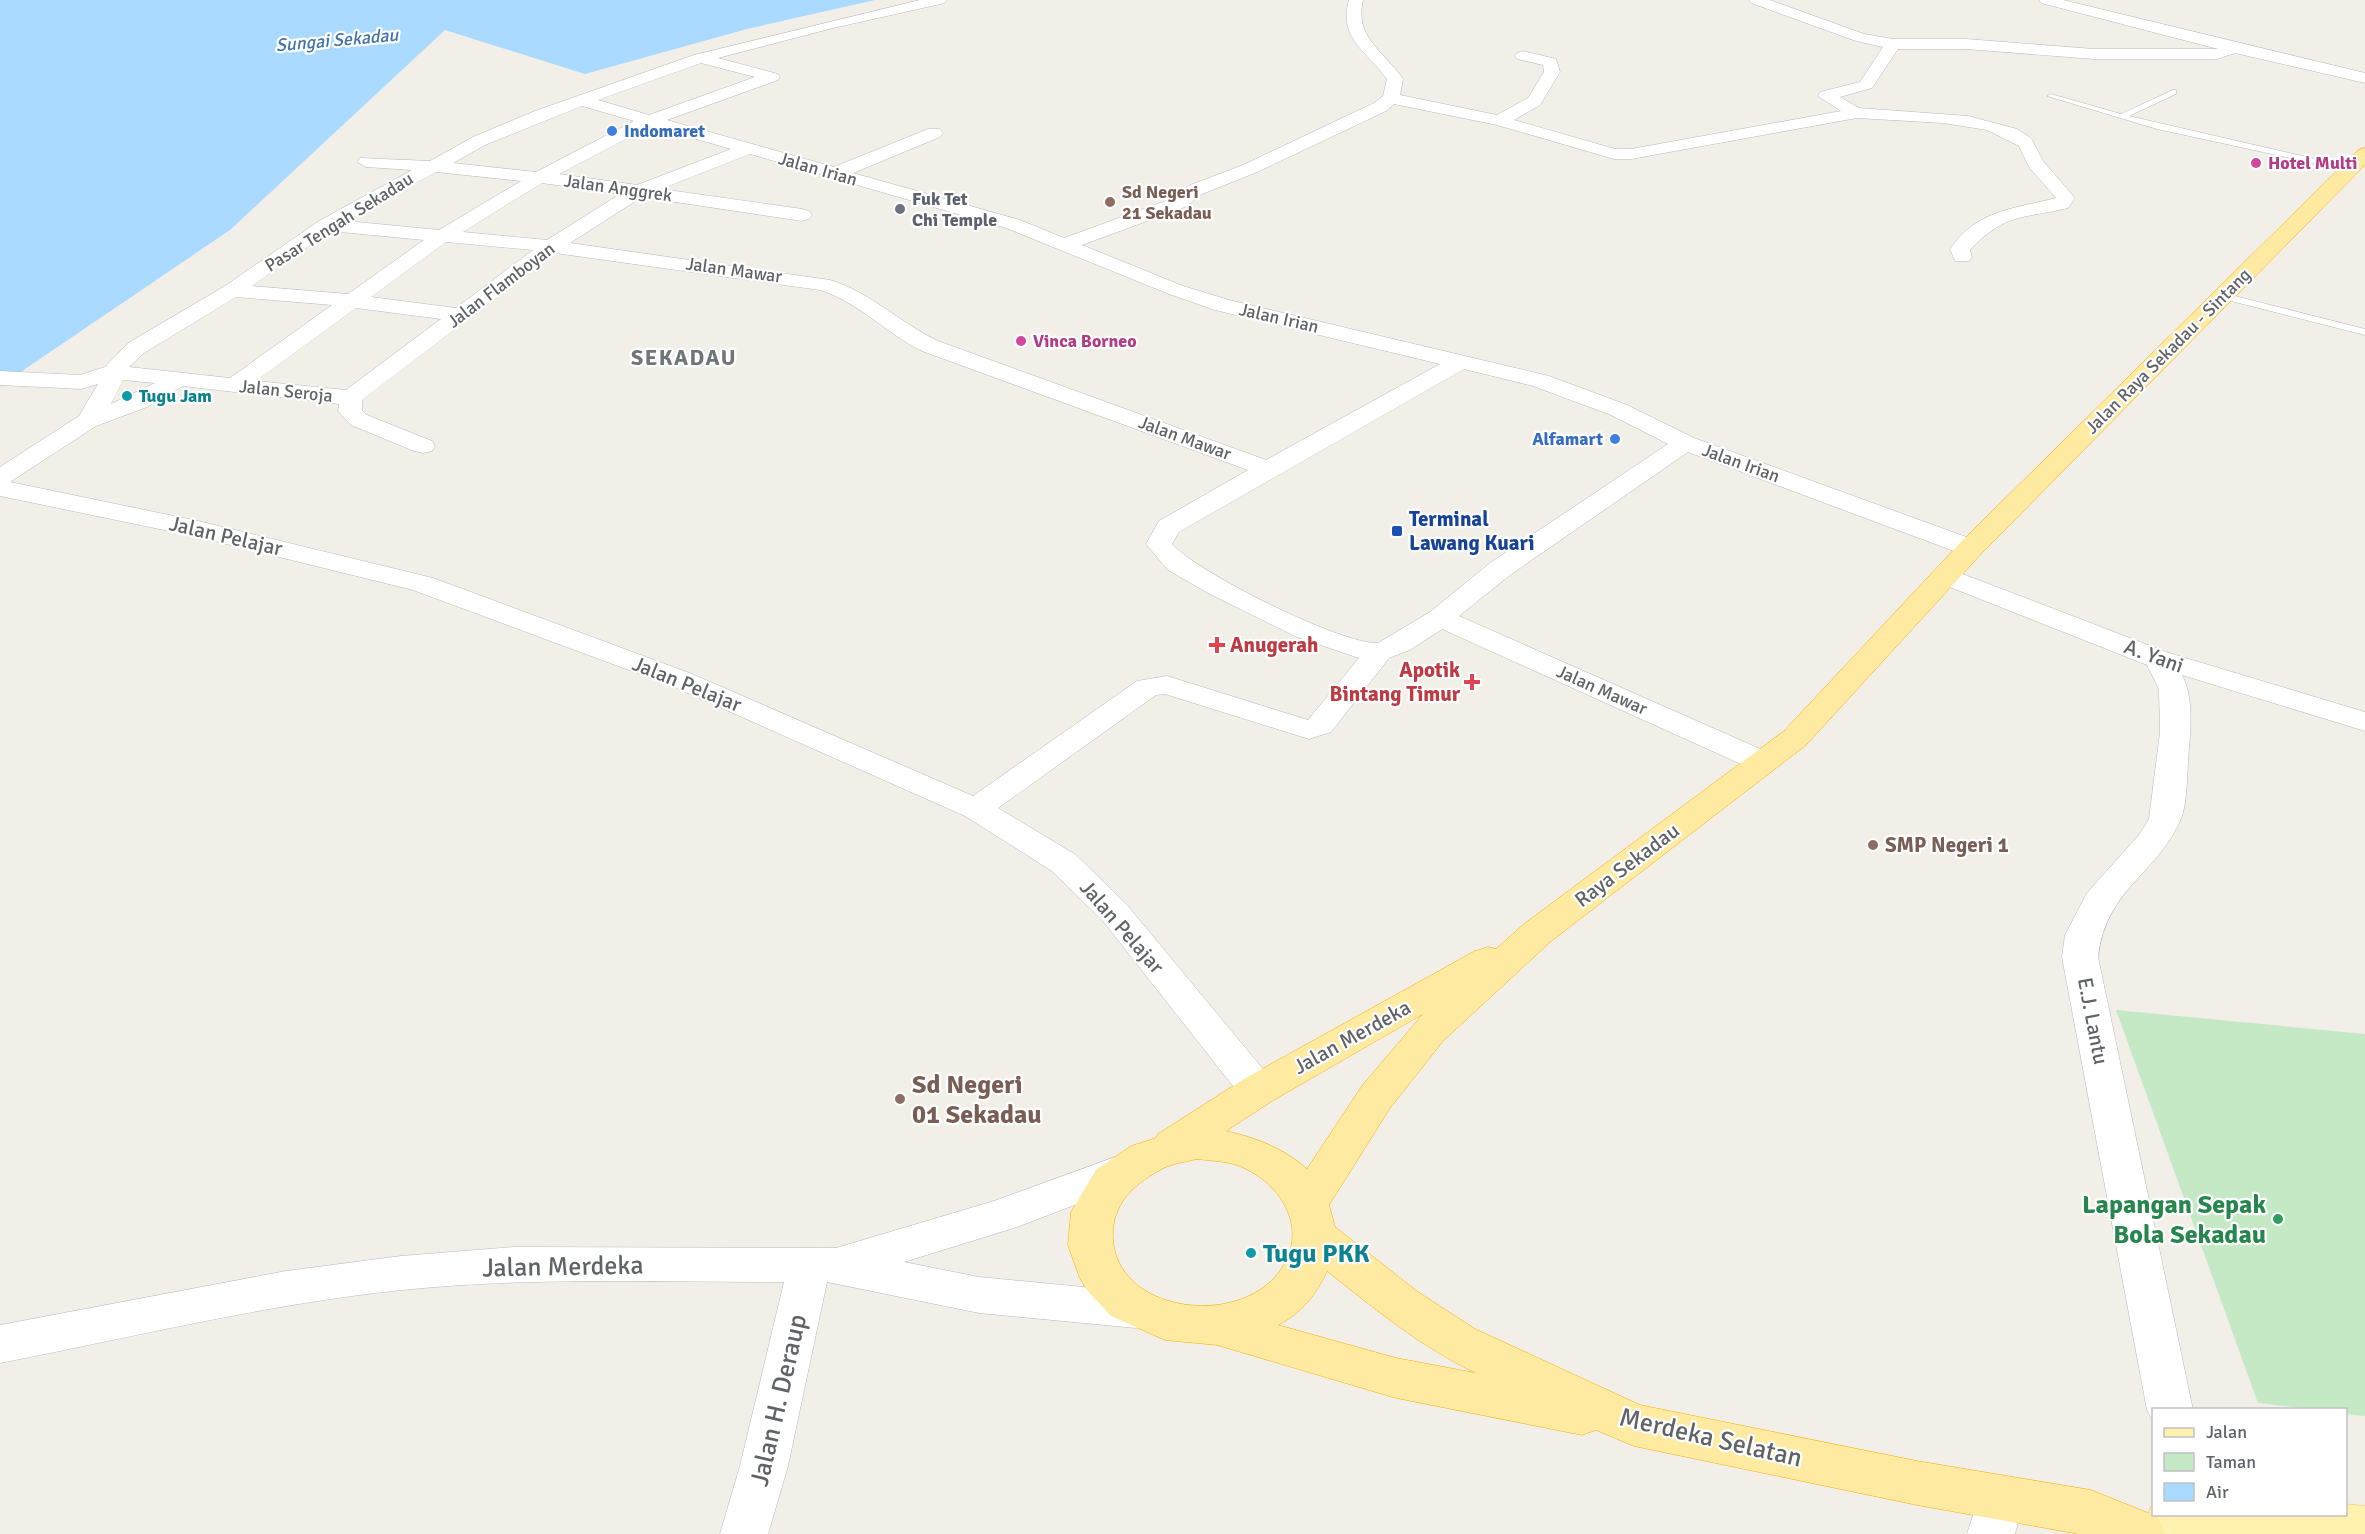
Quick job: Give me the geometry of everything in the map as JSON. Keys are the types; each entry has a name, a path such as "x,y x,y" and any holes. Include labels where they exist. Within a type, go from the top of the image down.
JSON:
{"highway":[{"name":"Jalan Raya Sekadau - Sintang","path":"1971,548 2223,296 2360,164"},
{"name":"Raya Sekadau","path":"1312,1220 1376,1097 1429,1031 1537,933 1796,738 1971,548"},
{"name":"Jalan Merdeka","path":"1170,1147 1258,1090 1537,933"},
{"path":"1216,1326 1248,1319 1276,1305 1298,1285 1311,1261 1312,1220 1294,1183 1275,1166 1252,1153 1226,1146 1197,1143 1170,1147 1142,1157 1118,1172 1102,1190 1093,1210 1088,1231 1091,1254 1100,1275 1115,1294 1136,1310 1174,1324 1216,1326 1396,1378 1634,1425"},
{"name":"Merdeka Selatan","path":"1312,1220 1402,1305 1459,1342 1634,1425 1996,1516 2091,1513"},
{"path":"2091,1513 2140,1534"}],"main road":[{"name":"Merdeka Selatan","path":"2091,1513 2152,1514"},
{"path":"2203,1516 2365,1529"}],"street":[{"name":"Pasar Tengah Sekadau","path":"113,372 136,348 232,290 326,225 479,141 700,58 831,24 940,0"},
{"path":"1065,244 1178,203 1195,190 1349,124 1380,107 1390,98 1395,79 1388,67 1353,30 1351,21 1356,0"},
{"path":"1756,0 1862,38 1893,44 1966,44 2094,54 2174,55 2217,54 2234,48"},
{"path":"2046,0 2234,48 2365,78"},
{"path":"2218,44 2234,32"},
{"path":"1854,113 1826,96 1866,85 1893,44"},
{"path":"1500,120 1534,101 1552,72 1550,62 1523,56"},
{"path":"234,386 442,236 540,177 650,120 771,77 700,58"},
{"path":"1390,98 1500,120 1622,155 1854,113 1904,115 1972,122 2005,130 2026,143 2035,162 2066,198 2061,204 2032,206 2005,213 1974,233 1960,249 1962,257"},
{"name":"Jalan Irian","path":"582,101 834,174 948,204 1065,244 1176,290 1223,305 1510,372 1581,394 1685,443 1971,548"},
{"path":"834,174 934,133"},
{"name":"Jalan Flamboyan","path":"351,398 551,246 638,191 748,149"},
{"name":"Jalan Anggrek","path":"366,162 434,165 540,177 802,215"},
{"name":"Jalan Mawar","path":"326,225 551,246 779,276 838,288 908,335 930,346 1268,469"},
{"path":"232,290 354,301 461,315"},
{"path":"1268,469 1462,361"},
{"path":"0,378 81,382 113,372"},
{"path":"88,421 106,394 113,372"},
{"name":"Jalan Seroja","path":"113,372 351,398"},
{"path":"0,478 88,421 139,402 179,379"},
{"path":"351,398 353,416 423,446"},
{"path":"976,809 1148,687 1167,685 1309,730 1320,726 1379,652 1390,649 1440,618 1500,569 1685,443"},
{"name":"Jalan Mawar","path":"1268,469 1168,528 1159,544 1178,564 1262,609 1348,649 1379,652"},
{"name":"Jalan Pelajar","path":"0,488 306,554 468,599 682,680 976,809 1064,863 1092,890 1115,913 1258,1090"},
{"name":"A. Yani","path":"1947,576 2159,659 2365,722"},
{"name":"Jalan Mawar","path":"1440,618 1763,762"},
{"name":"E.J. Lantu","path":"2159,659 2174,689 2175,732 2165,819 2151,842 2104,892 2083,935 2080,957 2170,1408"},
{"name":"Jalan Merdeka","path":"0,1344 286,1289 401,1273 514,1264 823,1265 1002,1215 1118,1172"},
{"path":"823,1265 979,1295 1136,1310"},
{"name":"Jalan H. Deraup","path":"744,1534 823,1265"}],"lane":[{"path":"2121,117 2173,92"},
{"path":"2051,96 2121,117 2263,151 2360,164"},
{"path":"2223,296 2365,332"}],"green space":[{"name":"Lapangan Sepak Bola Sekadau","path":"2116,1010 2365,1034 2365,1416 2347,1414 2347,1408 2302,1408 2258,1403"}],"water":[{"name":"Sungai Sekadau","path":"0,0 875,0 747,29 585,74 445,30 230,230 0,386"}],"place":[{"name":"Indomaret","path":"612,131"},
{"name":"Hotel Multi","path":"2256,163"},
{"name":"Sd Negeri 21 Sekadau","path":"1110,202"},
{"name":"Fuk Tet Chi Temple","path":"900,209"},
{"name":"Vinca Borneo","path":"1021,341"},
{"name":"Tugu Jam","path":"127,396"},
{"name":"Alfamart","path":"1615,439"},
{"name":"Terminal Lawang Kuari","path":"1397,531"},
{"name":"Anugerah","path":"1217,645"},
{"name":"Apotik Bintang Timur","path":"1472,682"},
{"name":"SMP Negeri 1","path":"1873,845"},
{"name":"Sd Negeri 01 Sekadau","path":"900,1099"},
{"name":"Lapangan Sepak Bola Sekadau","path":"2278,1219"},
{"name":"Tugu PKK","path":"1251,1253"}],"district":[{"name":"SEKADAU","path":"684,357"}]}
